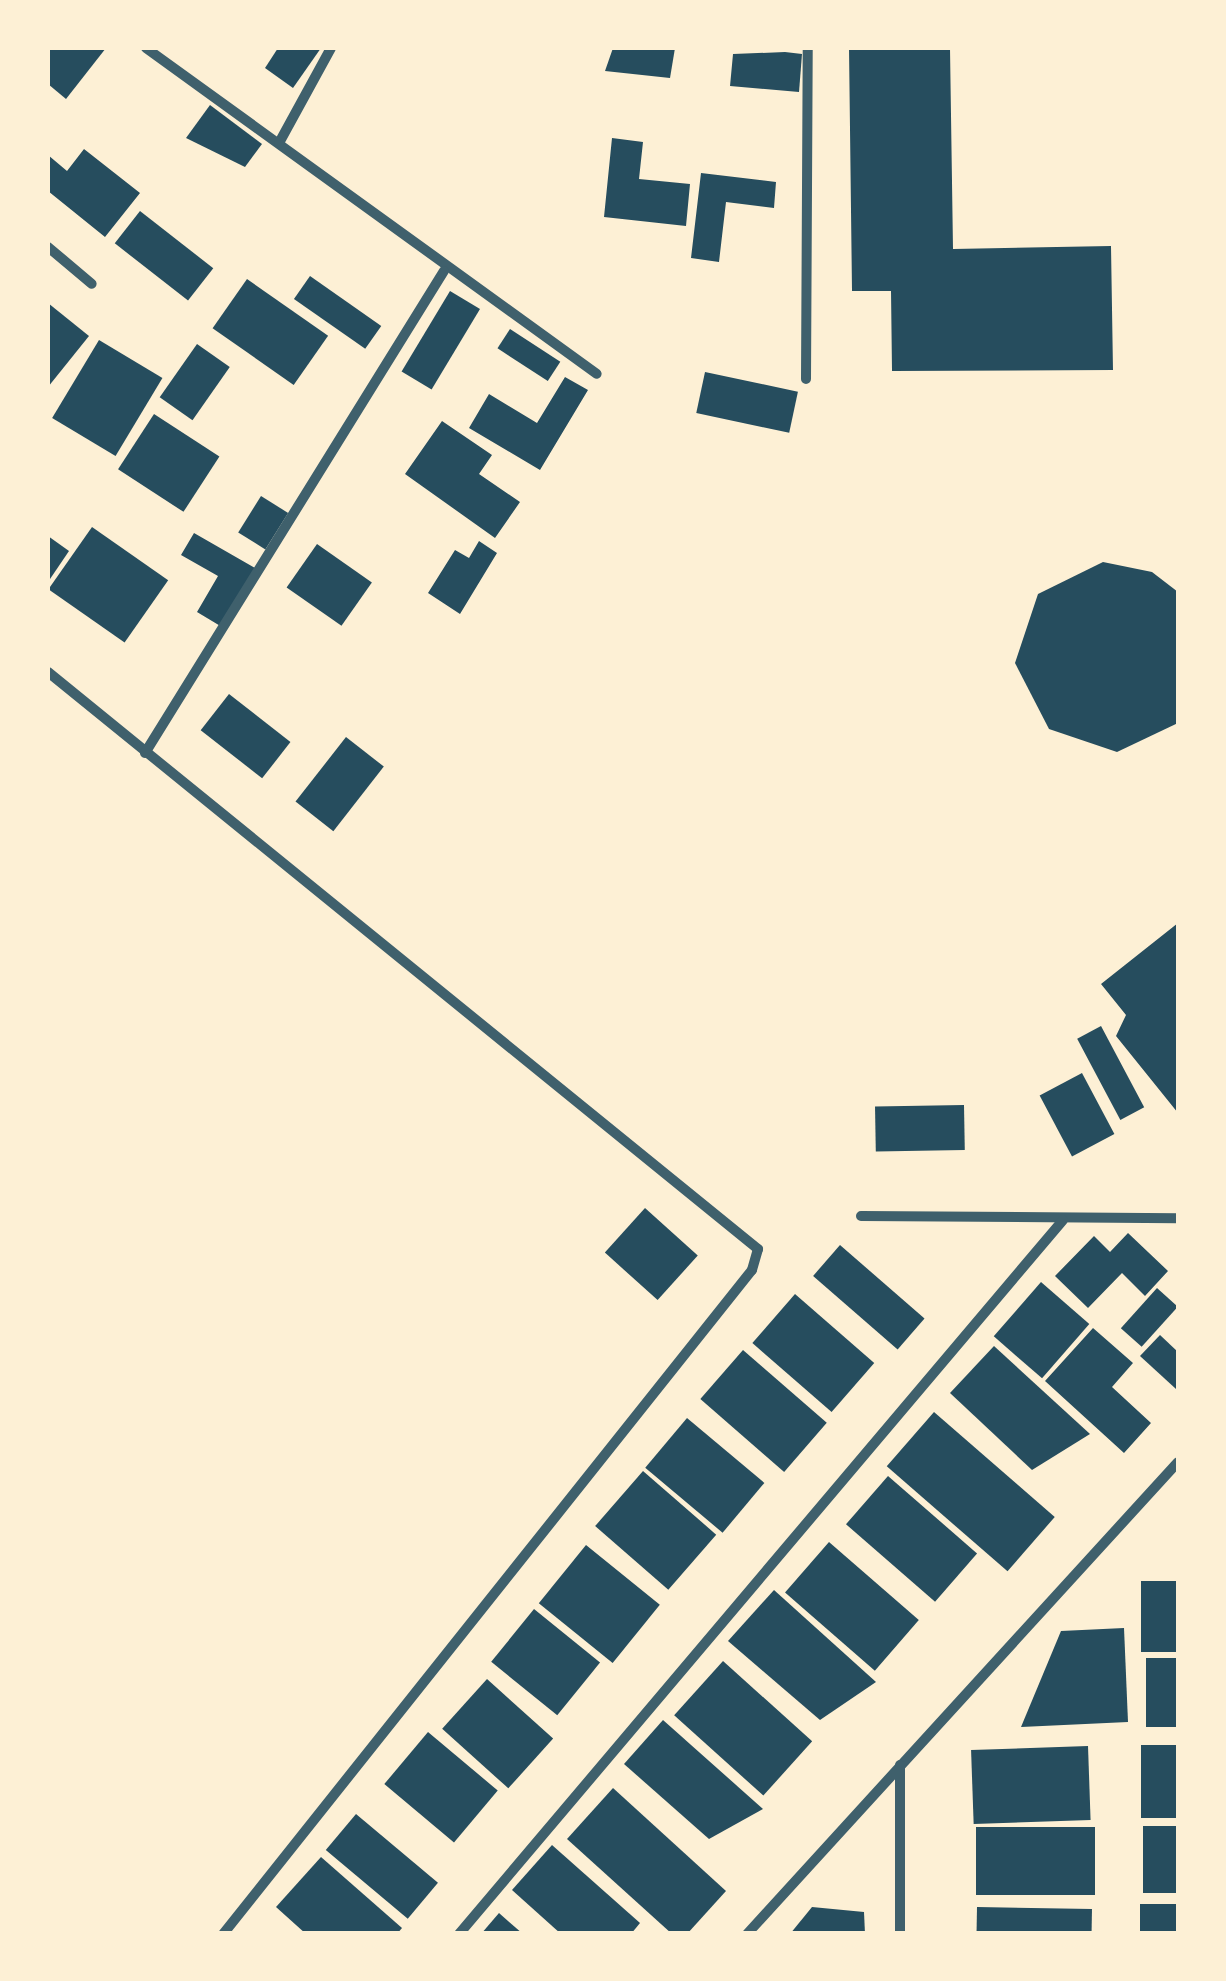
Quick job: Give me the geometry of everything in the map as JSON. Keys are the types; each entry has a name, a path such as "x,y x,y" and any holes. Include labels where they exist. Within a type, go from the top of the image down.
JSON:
{"street":[{"path":"146,48 279,142 444,272 596,374"},
{"path":"279,142 331,48"},
{"path":"806,378 808,48"},
{"path":"48,248 92,284"},
{"path":"144,752 444,272"},
{"path":"48,672 758,1249 752,1270 223,1934"},
{"path":"861,1216 1178,1218"},
{"path":"459,1934 1063,1220"},
{"path":"746,1934 1178,1462"},
{"path":"900,1764 900,1934"}],"building":[{"path":"48,48 106,48 66,99 48,84"},
{"path":"278,48 321,48 293,88 265,68"},
{"path":"613,48 675,48 670,78 605,71"},
{"path":"849,48 950,48 953,249 1111,246 1113,370 892,371 891,291 852,291"},
{"path":"733,54 802,54 799,92 730,86"},
{"path":"210,105 262,144 245,167 186,138"},
{"path":"612,138 643,142 639,179 690,184 686,226 604,217"},
{"path":"84,149 140,193 105,237 48,191 48,155 67,171"},
{"path":"701,173 776,182 774,208 726,202 719,262 691,258"},
{"path":"140,211 213,268 188,301 115,243"},
{"path":"310,276 381,326 365,349 294,299"},
{"path":"247,279 328,336 294,385 213,328"},
{"path":"450,291 480,309 432,390 402,372"},
{"path":"48,303 89,336 48,387"},
{"path":"510,329 560,362 548,381 497,348"},
{"path":"99,340 162,378 116,456 52,418"},
{"path":"197,344 230,367 192,420 160,397"},
{"path":"705,372 798,392 789,433 696,413"},
{"path":"565,377 588,390 540,470 469,428 489,394 537,423"},
{"path":"154,414 219,456 183,512 118,469"},
{"path":"442,421 492,455 479,474 520,502 495,538 405,474"},
{"path":"261,496 288,513 265,549 238,532"},
{"path":"92,527 168,580 125,643 48,589"},
{"path":"194,533 255,568 222,627 197,612 218,576 181,555"},
{"path":"48,536 69,551 48,582"},
{"path":"479,541 497,553 460,614 428,593 455,550 469,558"},
{"path":"317,544 372,582 341,626 287,587"},
{"path":"1103,562 1152,572 1178,592 1178,723 1117,752 1049,729 1015,663 1038,594"},
{"path":"229,694 290,742 262,778 201,730"},
{"path":"346,737 384,767 333,831 296,802"},
{"path":"1178,923 1178,1113 1116,1036 1126,1015 1101,984"},
{"path":"1101,1026 1144,1107 1120,1120 1077,1039"},
{"path":"1082,1073 1114,1134 1072,1156 1040,1096"},
{"path":"964,1105 965,1150 876,1152 875,1107"},
{"path":"645,1208 698,1256 658,1300 605,1253"},
{"path":"1128,1233 1168,1271 1145,1296 1122,1273 1088,1308 1055,1276 1094,1236 1110,1252"},
{"path":"840,1245 925,1318 898,1349 813,1276"},
{"path":"1041,1282 1089,1324 1042,1378 994,1336"},
{"path":"1157,1288 1178,1307 1142,1347 1121,1328"},
{"path":"795,1294 874,1363 832,1412 752,1343"},
{"path":"1093,1328 1133,1363 1112,1387 1151,1423 1124,1453 1045,1381"},
{"path":"1160,1335 1178,1352 1176,1389 1140,1356"},
{"path":"994,1346 1090,1434 1032,1470 950,1393"},
{"path":"743,1350 827,1423 784,1472 700,1399"},
{"path":"934,1412 1055,1517 1008,1571 887,1466"},
{"path":"687,1418 764,1483 723,1533 645,1468"},
{"path":"643,1471 716,1535 668,1590 595,1526"},
{"path":"888,1476 977,1553 935,1602 846,1524"},
{"path":"829,1542 919,1620 875,1671 785,1593"},
{"path":"586,1545 660,1605 613,1663 539,1603"},
{"path":"1141,1581 1178,1581 1178,1652 1141,1652"},
{"path":"774,1590 876,1682 820,1720 728,1641"},
{"path":"534,1609 600,1662 557,1715 491,1662"},
{"path":"1124,1628 1128,1722 1021,1727 1061,1631"},
{"path":"1146,1658 1178,1658 1178,1727 1146,1727"},
{"path":"723,1661 812,1741 763,1796 674,1715"},
{"path":"487,1679 553,1739 508,1788 442,1729"},
{"path":"663,1720 763,1809 709,1839 624,1764"},
{"path":"428,1732 498,1790 454,1843 384,1784"},
{"path":"1141,1745 1178,1745 1178,1818 1141,1818"},
{"path":"1088,1746 1091,1820 974,1824 971,1750"},
{"path":"613,1788 726,1891 687,1934 672,1934 567,1839"},
{"path":"356,1814 438,1883 408,1919 326,1850"},
{"path":"1143,1826 1178,1826 1178,1893 1143,1893"},
{"path":"976,1827 1095,1827 1095,1895 976,1895"},
{"path":"552,1845 640,1923 631,1934 561,1934 512,1890"},
{"path":"321,1857 402,1928 397,1934 306,1934 276,1907"},
{"path":"1140,1904 1178,1904 1178,1934 1140,1934"},
{"path":"812,1907 864,1912 865,1934 790,1934"},
{"path":"977,1907 1092,1909 1092,1934 977,1934"},
{"path":"499,1913 523,1934 481,1934"}]}
